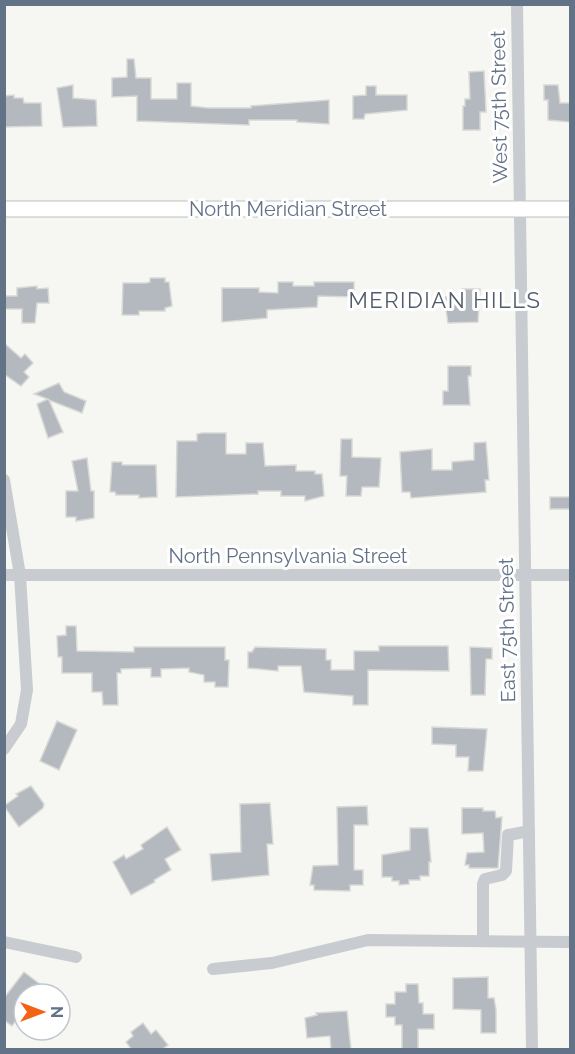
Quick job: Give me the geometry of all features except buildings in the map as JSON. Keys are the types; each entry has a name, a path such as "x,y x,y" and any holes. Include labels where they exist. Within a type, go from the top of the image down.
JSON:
{"main road":[{"name":"North Meridian Street","path":"4,209 570,209"}],"street":[{"name":"West 75th Street","path":"517,4 520,209"},
{"name":"East 75th Street","path":"520,209 532,1050"},
{"path":"4,480 20,575 27,697 18,730 4,749"},
{"name":"North Pennsylvania Street","path":"4,575 570,575"},
{"path":"483,941 483,884 486,879 506,871 508,835 529,831"},
{"path":"213,969 272,963 368,940 570,942"},
{"path":"4,942 76,957"}],"district":[{"name":"MERIDIAN HILLS","path":"445,300"}]}
